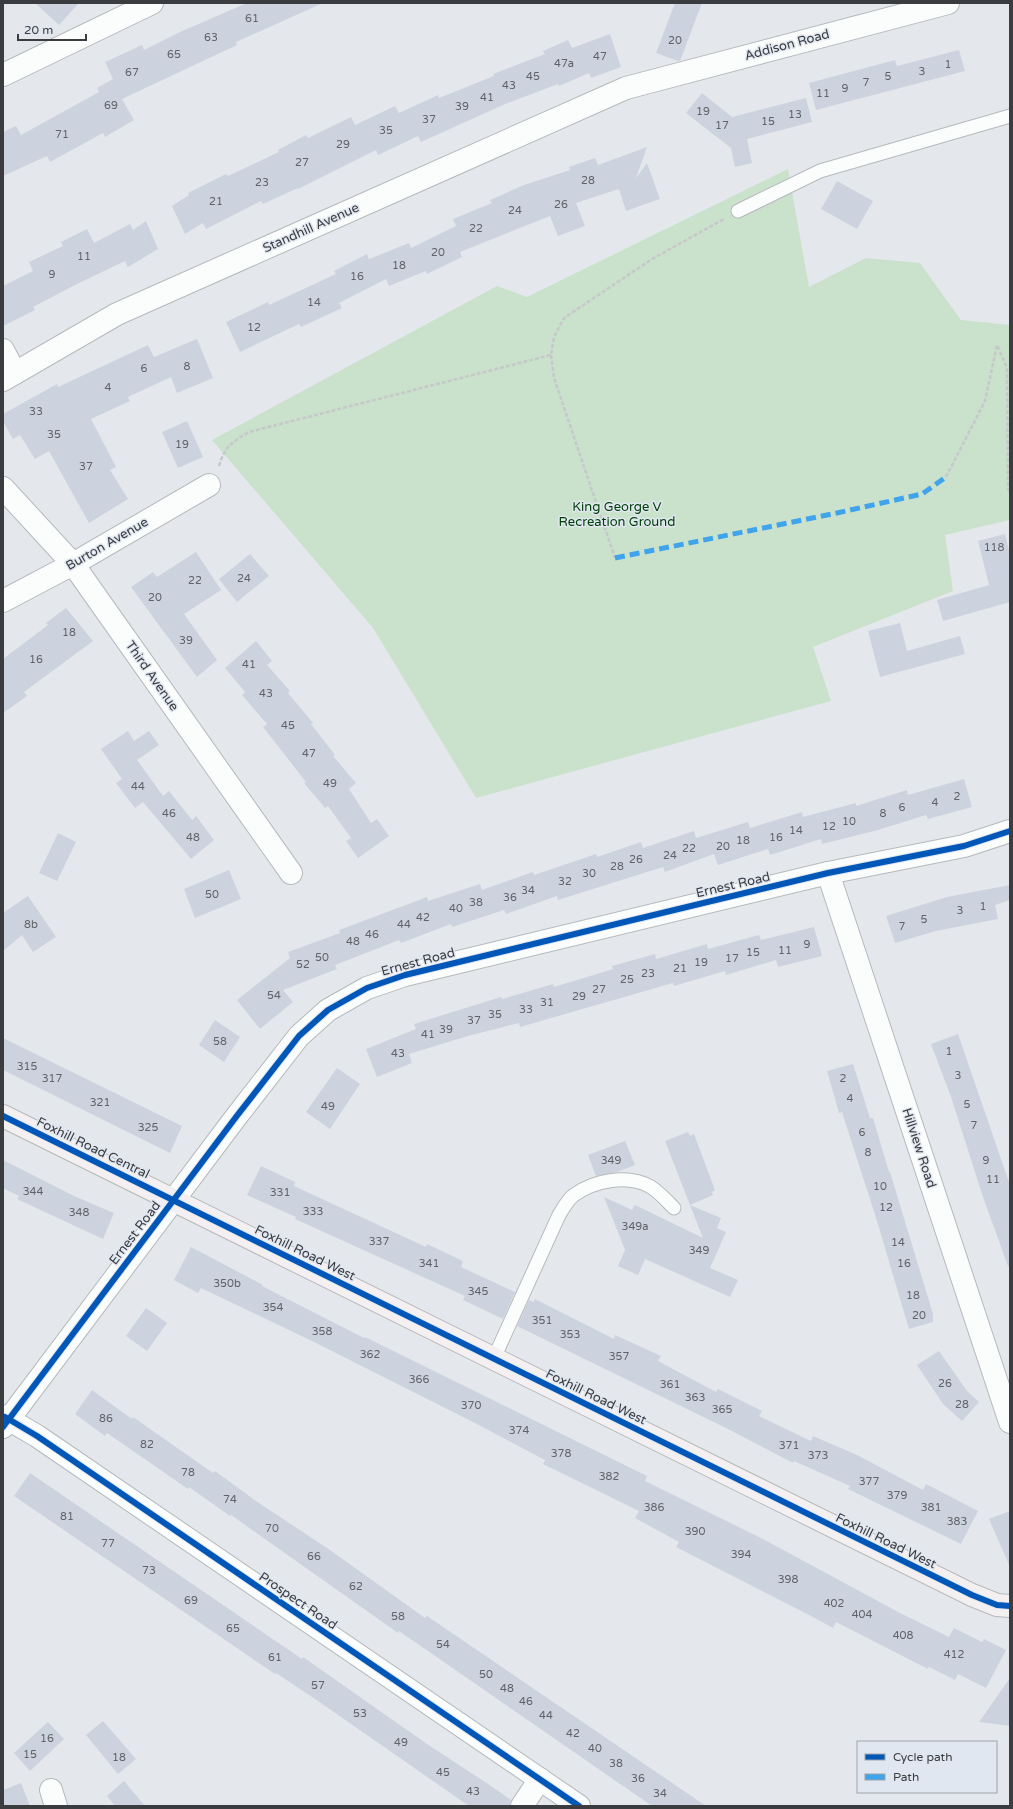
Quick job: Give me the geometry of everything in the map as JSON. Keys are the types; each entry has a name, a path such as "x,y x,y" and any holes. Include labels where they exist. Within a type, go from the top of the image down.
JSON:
{"street":[{"name":"Addison Road","path":"626,88 948,3"},
{"path":"3,75 137,6"},
{"name":"Standhill Avenue","path":"9,377 117,314 626,88"},
{"path":"3,350 9,377"},
{"name":"Burton Avenue","path":"3,601 74,564 214,476"},
{"name":"Third Avenue","path":"3,488 74,564 291,873"},
{"name":"Ernest Road","path":"5,1421 299,1036 328,1010 367,988 404,975 828,873 964,846 1010,831"},
{"name":"Hillview Road","path":"828,873 1010,1422"},
{"name":"Foxhill Road Central","path":"3,1116 174,1200"},
{"name":"Foxhill Road West","path":"174,1200 972,1595 997,1604 1010,1606"},
{"name":"Prospect Road","path":"5,1421 579,1806"},
{"path":"522,1806 540,1779"}],"lane":[{"path":"738,211 820,171 1010,116"},
{"path":"494,1358 559,1215 573,1195 589,1187 616,1180 636,1181 652,1188 674,1208"}],"path":[{"path":"616,558 554,378 551,355 554,336 564,318 652,259 738,211"},
{"path":"946,477 985,401 997,344 1007,368 1008,489 1010,491"},
{"path":"214,476 223,453 231,443 249,432 551,355"}],"green space":[{"name":"King George V Recreation Ground","path":"788,169 809,287 866,258 920,263 961,320 1010,325 1010,520 945,535 953,591 813,647 831,701 476,798 373,628 212,440 497,286 527,297"}],"building":[{"path":"35,3 79,3 59,25"},
{"path":"247,3 323,3 236,42 237,45 122,99 134,120 105,137 103,133 50,162 47,156 3,176 3,132 16,126 21,135 99,92 97,88 113,79 105,62 142,45 144,50 180,32"},
{"path":"675,3 702,3 680,61 656,53"},
{"path":"610,34 621,67 591,78 589,73 559,86 558,84 503,105 421,142 418,136 378,155 376,150 298,189 263,204 261,201 206,229 203,223 185,234 172,206 189,195 188,193 226,174 228,176 279,152 278,150 306,135 308,138 351,117 355,125 395,106 399,113 438,95 439,98 494,76 493,74 545,54 543,51 568,40 572,48"},
{"path":"959,50 965,71 816,110 809,83 895,60 897,66"},
{"path":"702,93 732,117 806,98 812,122 747,139 752,163 735,167 731,148 686,113"},
{"path":"647,147 636,178 647,163 660,199 626,211 619,189 576,203 585,226 558,236 550,216 460,252 462,257 427,274 426,271 389,286 386,279 339,303 342,308 301,327 299,324 240,352 226,322 268,302 269,305 336,274 334,271 367,254 369,259 409,243 411,248 456,226 453,219 492,203 490,200 524,185 570,170 569,167 595,158 598,165"},
{"path":"837,181 873,201 857,229 821,209"},
{"path":"146,221 158,249 128,267 125,261 75,285 33,307 35,310 3,326 3,286 33,271 29,262 63,246 61,242 87,229 94,243 130,224 133,230"},
{"path":"197,339 213,378 177,393 171,377 128,397 130,401 91,419 116,467 110,470 128,499 89,523 49,451 35,459 20,435 13,439 3,421 3,414 57,384 58,387 148,345 154,357"},
{"path":"187,421 203,457 178,468 162,432"},
{"path":"1005,534 1010,554 1010,602 943,621 937,600 989,585 978,541"},
{"path":"196,552 221,590 184,614 217,660 197,677 131,587 153,572 157,577"},
{"path":"250,554 269,576 237,602 219,579"},
{"path":"66,608 93,641 24,692 27,696 3,713 3,659 48,625 46,623"},
{"path":"900,623 907,651 960,636 965,654 880,677 868,631"},
{"path":"256,641 272,661 267,665 290,691 288,693 313,723 311,724 335,755 333,756 356,783 349,789 371,823 377,819 389,836 358,858 346,841 351,838 328,806 325,808 304,783 306,782 263,727 267,724 242,695 245,692 225,668"},
{"path":"128,731 134,741 149,731 159,745 137,760 163,796 169,791 192,820 196,816 214,840 191,859 143,802 135,808 116,783 122,779 101,749"},
{"path":"964,779 972,807 928,819 926,815 878,830 822,844 821,839 770,855 768,849 718,865 714,854 665,872 663,867 558,900 557,896 506,914 504,910 452,927 451,924 401,943 399,940 335,965 337,969 283,990 293,1002 260,1029 237,1000 290,958 288,952 340,933 339,930 427,897 428,901 480,884 482,890 533,872 534,875 596,854 597,857 641,842 643,848 694,831 696,838 748,822 750,828 802,812 803,817 856,803 856,806 907,790 908,795"},
{"path":"58,833 76,842 57,881 39,873"},
{"path":"229,870 241,899 195,918 184,889"},
{"path":"1010,885 1010,900 995,905 998,919 936,931 895,943 886,916 947,897"},
{"path":"28,896 56,937 33,952 22,935 3,951 3,913"},
{"path":"814,927 822,956 778,967 776,960 726,975 725,971 674,986 673,983 520,1027 519,1023 468,1036 409,1054 412,1063 377,1077 366,1049 416,1029 414,1024 501,997 502,999 553,984 554,987 613,969 612,966 655,954 656,959 707,944 708,949 759,935 761,940"},
{"path":"215,1020 240,1037 224,1062 199,1045"},
{"path":"958,1034 1010,1185 1010,1266 1008,1266 984,1200 951,1097 931,1044"},
{"path":"3,1038 182,1126 170,1153 3,1070"},
{"path":"853,1064 870,1118 873,1118 933,1314 933,1322 909,1329 877,1221 842,1112 839,1113 827,1071"},
{"path":"337,1068 360,1084 330,1129 306,1112"},
{"path":"688,1132 690,1136 694,1134 715,1190 712,1192 713,1195 690,1205 665,1141"},
{"path":"625,1141 635,1165 617,1172 596,1176 588,1155"},
{"path":"3,1160 74,1196 114,1213 103,1239 17,1199 19,1196 3,1188"},
{"path":"261,1166 295,1182 294,1186 426,1247 427,1244 463,1261 461,1267 515,1292 503,1319 463,1300 465,1296 295,1219 296,1217 247,1195"},
{"path":"604,1197 632,1210 635,1205 703,1238 690,1205 721,1218 717,1228 726,1232 710,1268 738,1280 730,1297 645,1259 638,1275 618,1266 625,1250"},
{"path":"191,1247 263,1285 262,1286 364,1338 365,1337 647,1476 645,1481 761,1538 900,1613 949,1637 954,1628 982,1642 984,1639 1006,1650 986,1688 958,1674 955,1680 929,1667 928,1669 836,1622 833,1628 676,1547 679,1542 635,1518 639,1511 543,1464 545,1460 312,1341 201,1288 198,1293 174,1280"},
{"path":"535,1299 614,1339 615,1335 661,1356 658,1361 716,1392 718,1389 762,1411 759,1416 811,1441 813,1436 857,1455 923,1490 926,1484 978,1511 961,1544 848,1489 850,1486 794,1461 793,1463 726,1428 517,1326 529,1300 534,1302"},
{"path":"146,1308 167,1323 147,1351 126,1336"},
{"path":"939,1351 967,1391 979,1402 962,1421 943,1404 917,1365"},
{"path":"92,1390 132,1419 133,1417 213,1473 215,1471 256,1501 330,1550 425,1618 427,1616 706,1806 652,1806 399,1631 398,1633 231,1515 230,1516 189,1487 188,1489 107,1433 105,1436 75,1414"},
{"path":"30,1473 302,1659 303,1657 427,1744 491,1786 511,1800 510,1806 469,1806 318,1701 276,1673 275,1674 14,1496"},
{"path":"1010,1511 1010,1567 989,1519"},
{"path":"1010,1678 1010,1726 979,1722"},
{"path":"103,1721 136,1759 118,1774 86,1735"},
{"path":"48,1722 64,1739 30,1771 14,1753"},
{"path":"124,1781 145,1806 115,1806 107,1796"},
{"path":"21,1783 30,1806 3,1806 3,1790"}],"marked path":[{"path":"615,558 837,513 922,494 946,477"}],"cycle path":[{"path":"3,1427 236,1117 299,1036 328,1010 367,988 405,975 828,873 964,846 1010,831"},
{"path":"3,1116 972,1595 997,1605 1010,1606"},
{"path":"5,1417 37,1436 579,1806"}]}
